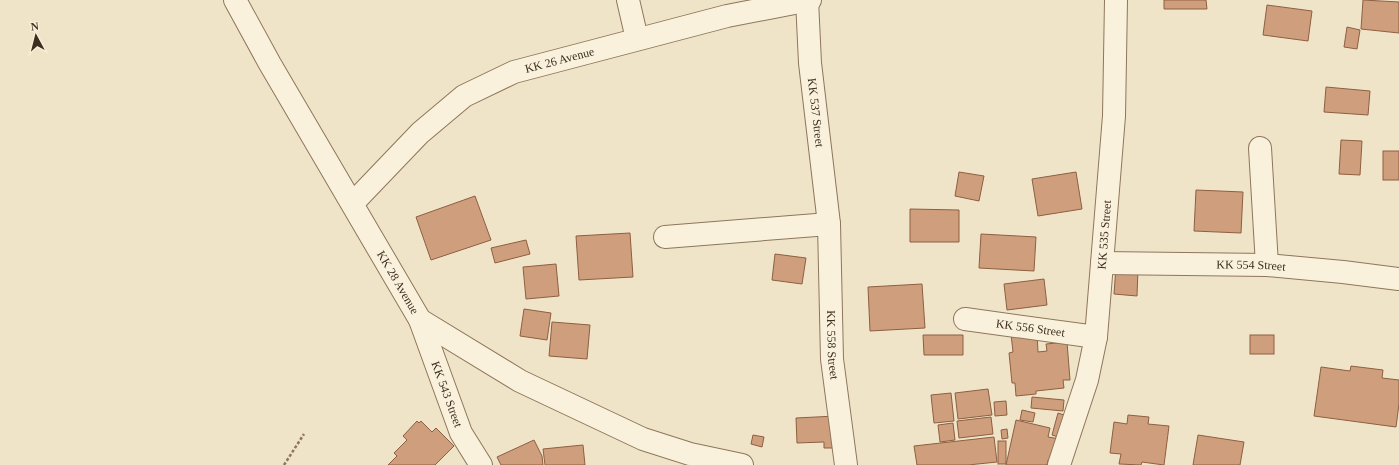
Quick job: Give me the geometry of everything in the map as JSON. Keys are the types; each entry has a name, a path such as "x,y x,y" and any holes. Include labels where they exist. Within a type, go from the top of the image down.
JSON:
{"street":[{"path":"628,0 637,39"},
{"name":"KK 26 Avenue","path":"353,204 420,132 464,96 514,72 727,16 808,0"},
{"name":"KK 537 Street","path":"808,0 810,63 829,224"},
{"name":"KK 535 Street","path":"1059,465 1088,380 1096,338 1102,283 1102,263 1114,116 1116,0"},
{"name":"KK 28 Avenue","path":"243,2 270,64 420,320 520,381 643,439 690,454 742,465"},
{"path":"1260,148 1267,265"},
{"path":"665,237 829,224"},
{"name":"KK 558 Street","path":"829,224 832,358 846,465"},
{"name":"KK 554 Street","path":"1102,263 1267,265 1343,272 1399,280"},
{"name":"KK 556 Street","path":"965,319 1096,338"},
{"name":"KK 543 Street","path":"420,320 461,433 481,465"}],"path":[{"path":"284,465 304,434"}],"building":[{"path":"1164,0 1206,0 1207,9 1164,9"},
{"path":"1363,0 1399,2 1399,33 1361,29"},
{"path":"1267,5 1312,11 1308,41 1263,35"},
{"path":"1347,27 1360,30 1357,49 1344,47"},
{"path":"1326,87 1370,91 1368,115 1324,112"},
{"path":"1341,140 1362,141 1360,175 1339,174"},
{"path":"1383,151 1399,151 1399,180 1383,180"},
{"path":"959,172 984,176 979,201 955,196"},
{"path":"1076,172 1082,209 1038,216 1032,179"},
{"path":"1196,190 1243,192 1241,233 1194,231"},
{"path":"475,196 491,240 431,260 416,217"},
{"path":"910,209 959,210 959,242 910,242"},
{"path":"630,233 633,277 579,280 576,236"},
{"path":"981,234 1036,237 1034,271 979,268"},
{"path":"526,240 530,254 495,263 491,248"},
{"path":"775,254 806,258 802,284 772,280"},
{"path":"556,264 559,296 526,299 523,267"},
{"path":"1116,267 1138,269 1137,296 1114,294"},
{"path":"1044,279 1047,305 1007,310 1004,284"},
{"path":"922,284 925,328 870,331 868,287"},
{"path":"524,309 551,313 547,340 520,336"},
{"path":"552,322 590,325 587,359 549,356"},
{"path":"1037,332 1038,352 1047,351 1046,344 1067,342 1070,380 1063,380 1064,388 1036,391 1036,394 1016,396 1015,383 1012,383 1009,353 1013,352 1011,334"},
{"path":"923,335 963,335 963,355 924,355"},
{"path":"1250,335 1274,335 1274,354 1250,354"},
{"path":"1351,366 1383,370 1382,378 1399,380 1399,404 1396,427 1314,416 1321,367 1350,371"},
{"path":"988,389 992,415 958,419 955,393"},
{"path":"951,393 954,421 934,423 931,395"},
{"path":"1032,397 1064,400 1063,411 1031,408"},
{"path":"1006,401 1007,415 995,416 994,402"},
{"path":"1022,410 1035,413 1033,422 1020,420"},
{"path":"1058,413 1070,417 1064,439 1052,435"},
{"path":"1128,415 1149,417 1148,424 1169,426 1164,465 1142,462 1141,465 1119,464 1121,454 1110,453 1114,422 1127,424"},
{"path":"836,416 837,448 824,448 824,442 797,443 796,418"},
{"path":"991,417 993,434 959,438 957,421"},
{"path":"1016,420 1050,428 1048,437 1060,439 1055,462 1048,460 1047,465 1006,465"},
{"path":"417,421 419,423 421,421 432,432 436,428 454,446 435,465 388,465 397,456 394,453 407,440 403,436"},
{"path":"953,423 955,440 940,442 938,425"},
{"path":"1007,429 1008,438 1002,439 1001,430"},
{"path":"753,435 764,437 762,447 751,444"},
{"path":"1198,435 1244,442 1240,465 1193,465"},
{"path":"994,437 997,462 968,465 917,465 914,446"},
{"path":"534,440 542,456 543,465 501,465 497,457"},
{"path":"998,441 1006,441 1006,464 998,464"},
{"path":"583,445 585,465 545,465 543,449"}]}
